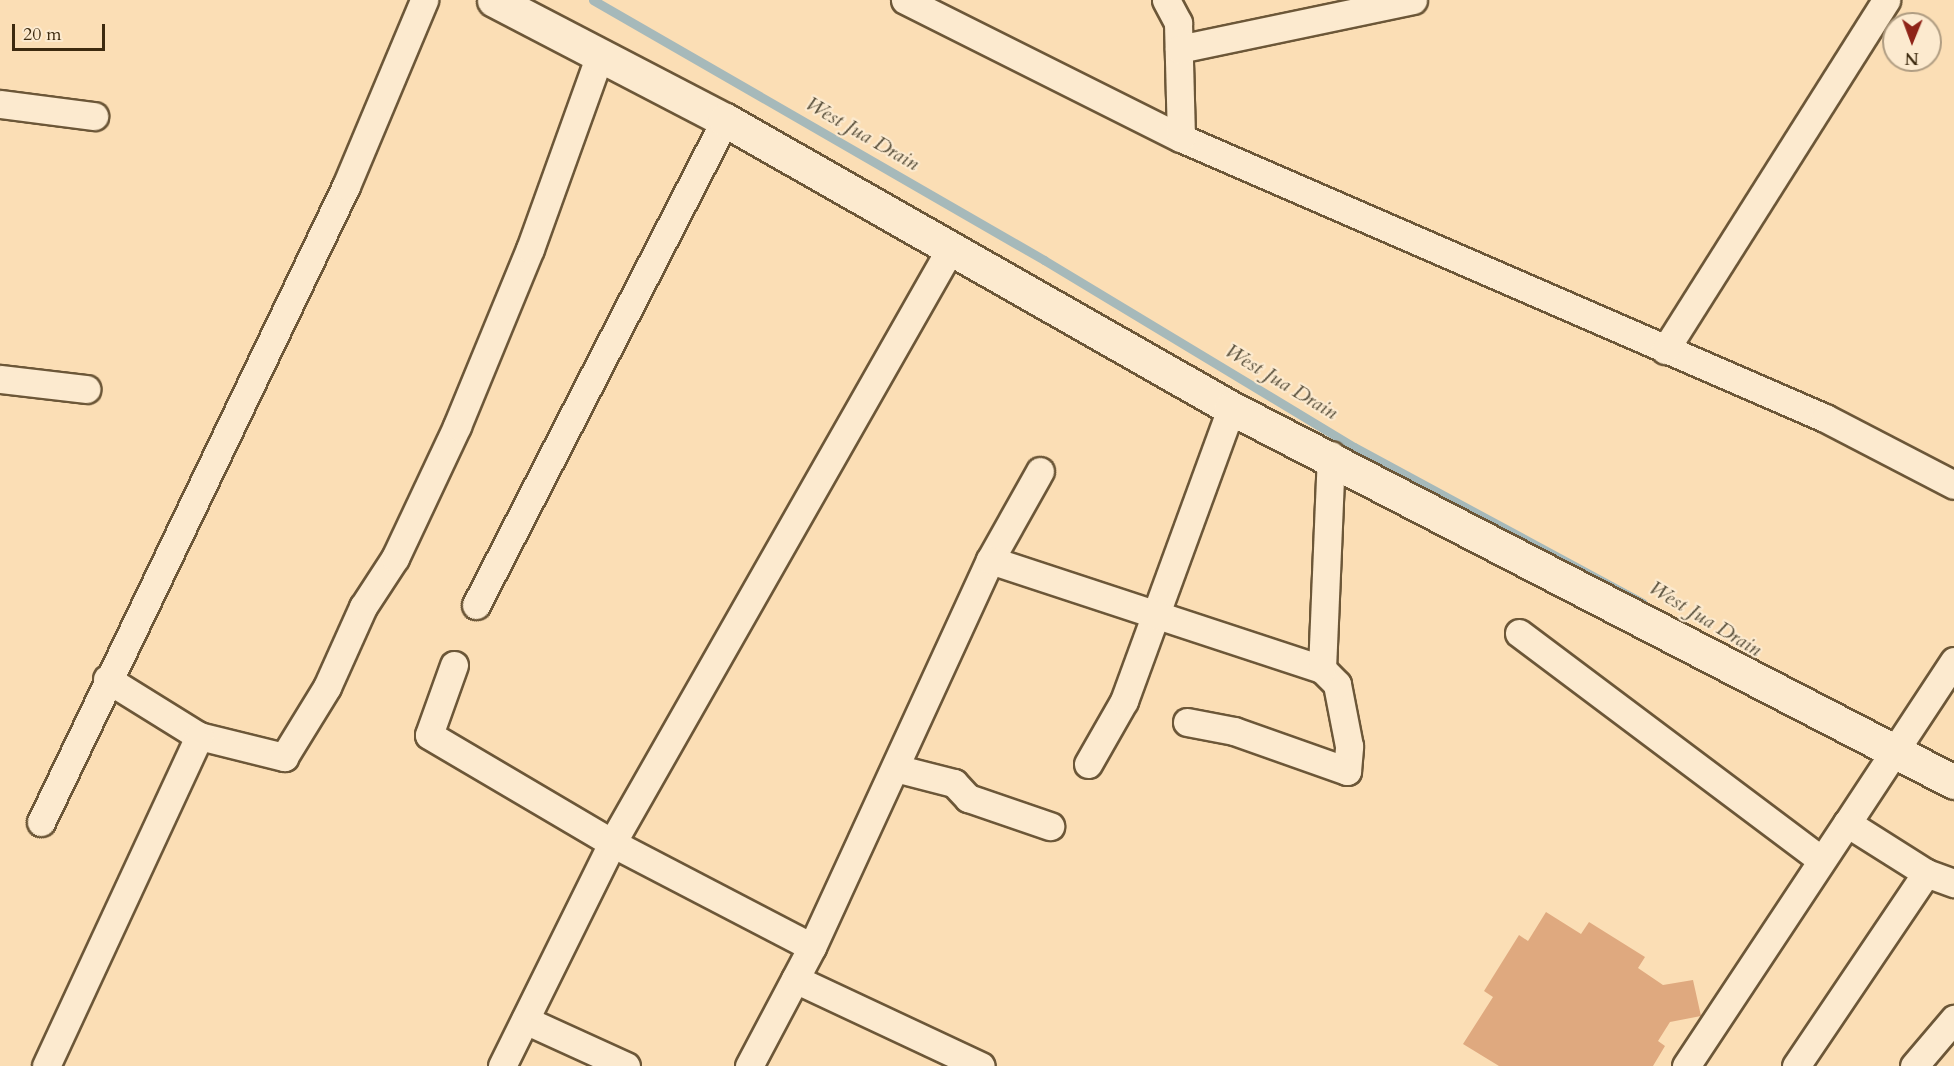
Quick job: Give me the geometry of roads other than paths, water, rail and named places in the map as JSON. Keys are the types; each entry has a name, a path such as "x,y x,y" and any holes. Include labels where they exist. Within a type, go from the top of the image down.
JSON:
{"main road":[{"path":"494,0 725,120 952,246 1231,408 1331,455 1890,752 1954,782"}],"street":[{"path":"41,822 92,725 107,680 346,186 424,0"},
{"path":"905,0 1181,138 1825,418 1954,485"},
{"path":"1166,0 1178,23 1181,138"},
{"path":"1179,49 1413,0"},
{"path":"1665,350 1886,0"},
{"path":"107,680 199,736 284,757 327,687 456,426 530,249 600,55"},
{"path":"0,104 94,116"},
{"path":"476,605 725,120"},
{"path":"502,1066 612,843 952,246"},
{"path":"0,379 86,389"},
{"path":"1088,764 1124,701 1231,408"},
{"path":"1322,669 1331,455"},
{"path":"749,1066 812,947 990,560 1040,471"},
{"path":"990,560 1322,669 1336,684 1349,746 1347,771 1234,731 1187,722"},
{"path":"1519,633 1820,859"},
{"path":"1686,1066 1890,752 1954,661"},
{"path":"454,665 431,716 429,735 612,843 812,947"},
{"path":"46,1066 199,736"},
{"path":"895,768 954,783 968,798 1050,826"},
{"path":"1846,823 1926,873 1954,883"},
{"path":"1796,1066 1926,873"},
{"path":"795,979 981,1066"},
{"path":"1914,1066 1954,1019"},
{"path":"525,1020 626,1066"}],"waterway":[{"name":"West Jua Drain","path":"593,0 1044,260 1354,447 1642,603"}]}
